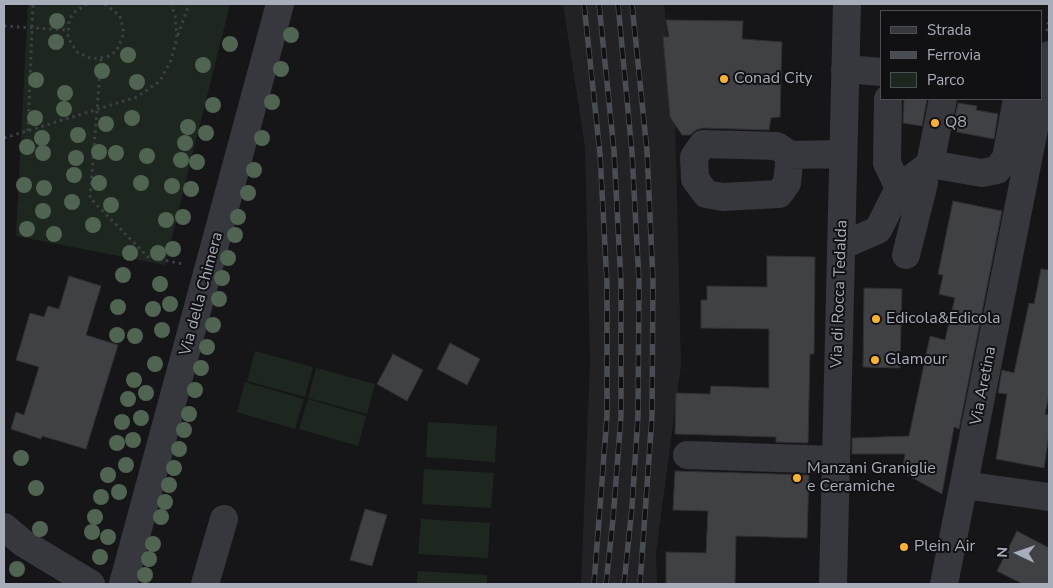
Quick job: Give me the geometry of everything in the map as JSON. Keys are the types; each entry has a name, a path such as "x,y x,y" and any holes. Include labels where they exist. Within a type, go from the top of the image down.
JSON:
{"street":[{"name":"Via della Chimera","path":"123,584 280,4"},
{"name":"Via di Rocca Tedalda","path":"833,584 846,4"},
{"path":"1043,87 1049,56"},
{"path":"845,69 880,72"},
{"path":"888,100 886,163 899,188"},
{"path":"906,255 924,183 925,168 943,100"},
{"path":"841,246 878,230 899,188 925,168 982,173 997,170 1006,158 1017,100"},
{"name":"Via Aretina","path":"950,582 964,485 1040,100"},
{"path":"790,154 843,154"},
{"path":"687,455 835,460"},
{"path":"964,485 1049,497"},
{"path":"204,584 224,519"},
{"path":"4,527 23,543 91,584"}],"path":[{"path":"28,131 34,4"},
{"path":"87,4 73,13 67,30 68,38 77,52 92,59 101,59 117,50 124,33 120,16 105,4"},
{"path":"171,4 175,15 176,38"},
{"path":"4,138 137,97 160,81 171,60 176,38 189,4"},
{"path":"4,26 67,30"},
{"path":"101,59 90,198 148,258 208,268"}],"shaded area":[{"path":"563,4 664,4 675,115 681,365 656,553 657,584 581,584 590,362 585,147"}],"green space":[{"path":"28,4 230,4 165,265 16,236"},
{"path":"255,351 313,367 305,397 247,381"},
{"path":"316,368 375,384 367,414 308,398"},
{"path":"245,382 304,399 295,429 237,412"},
{"path":"308,399 366,416 358,446 299,429"},
{"path":"428,422 497,426 495,462 426,457"},
{"path":"424,469 494,473 491,508 422,504"},
{"path":"421,519 490,523 488,558 418,554"},
{"path":"418,571 487,575 487,584 417,584"}],"building":[{"name":"Conad City","path":"666,20 743,21 742,39 782,42 780,117 771,118 769,130 703,128 696,130 690,135 682,135 670,117 663,37 669,37"},
{"path":"904,100 927,100 922,126 903,123"},
{"path":"958,103 977,106 976,110 998,114 994,139 952,131"},
{"path":"953,201 1002,211 959,429 954,427 942,494 902,472 905,454 852,454 852,438 909,436 930,336 945,340 955,298 939,294 943,275 938,274"},
{"path":"767,256 815,257 814,354 810,354 808,443 776,442 776,437 675,434 676,393 710,394 711,386 769,388 769,329 701,328 701,300 707,300 707,286 767,287"},
{"path":"1041,269 1049,270 1049,394 1045,414 1049,415 1049,433 1044,468 996,459 1007,394 998,393 1002,370 1014,373 1029,303 1034,304"},
{"path":"69,276 101,286 86,335 118,345 86,449 42,436 41,439 11,429 16,412 24,415 39,367 16,360 30,313 44,317 48,306 59,309"},
{"path":"864,288 902,289 900,368 863,367"},
{"path":"450,343 480,359 467,385 437,369"},
{"path":"393,354 423,370 407,401 377,384"},
{"path":"675,471 809,475 807,538 736,536 735,584 666,584 666,552 706,553 708,511 673,510"},
{"path":"365,509 387,515 372,566 350,560"},
{"path":"1017,531 1049,548 1049,584 1023,584 997,571"}],"railway":[{"path":"584,4 600,154 607,284 607,416 594,584"},
{"path":"599,4 614,151 621,283 621,416 606,584"},
{"path":"618,4 632,153 639,282 638,416 632,507 624,584"},
{"path":"632,4 647,151 653,281 652,416 640,584"}],"place":[{"name":"Conad City","path":"724,79"},
{"name":"Q8","path":"935,123"},
{"name":"Edicola&Edicola","path":"876,319"},
{"name":"Glamour","path":"875,360"},
{"name":"Manzani Graniglie e Ceramiche","path":"797,478"},
{"name":"Plein Air","path":"904,547"}]}
